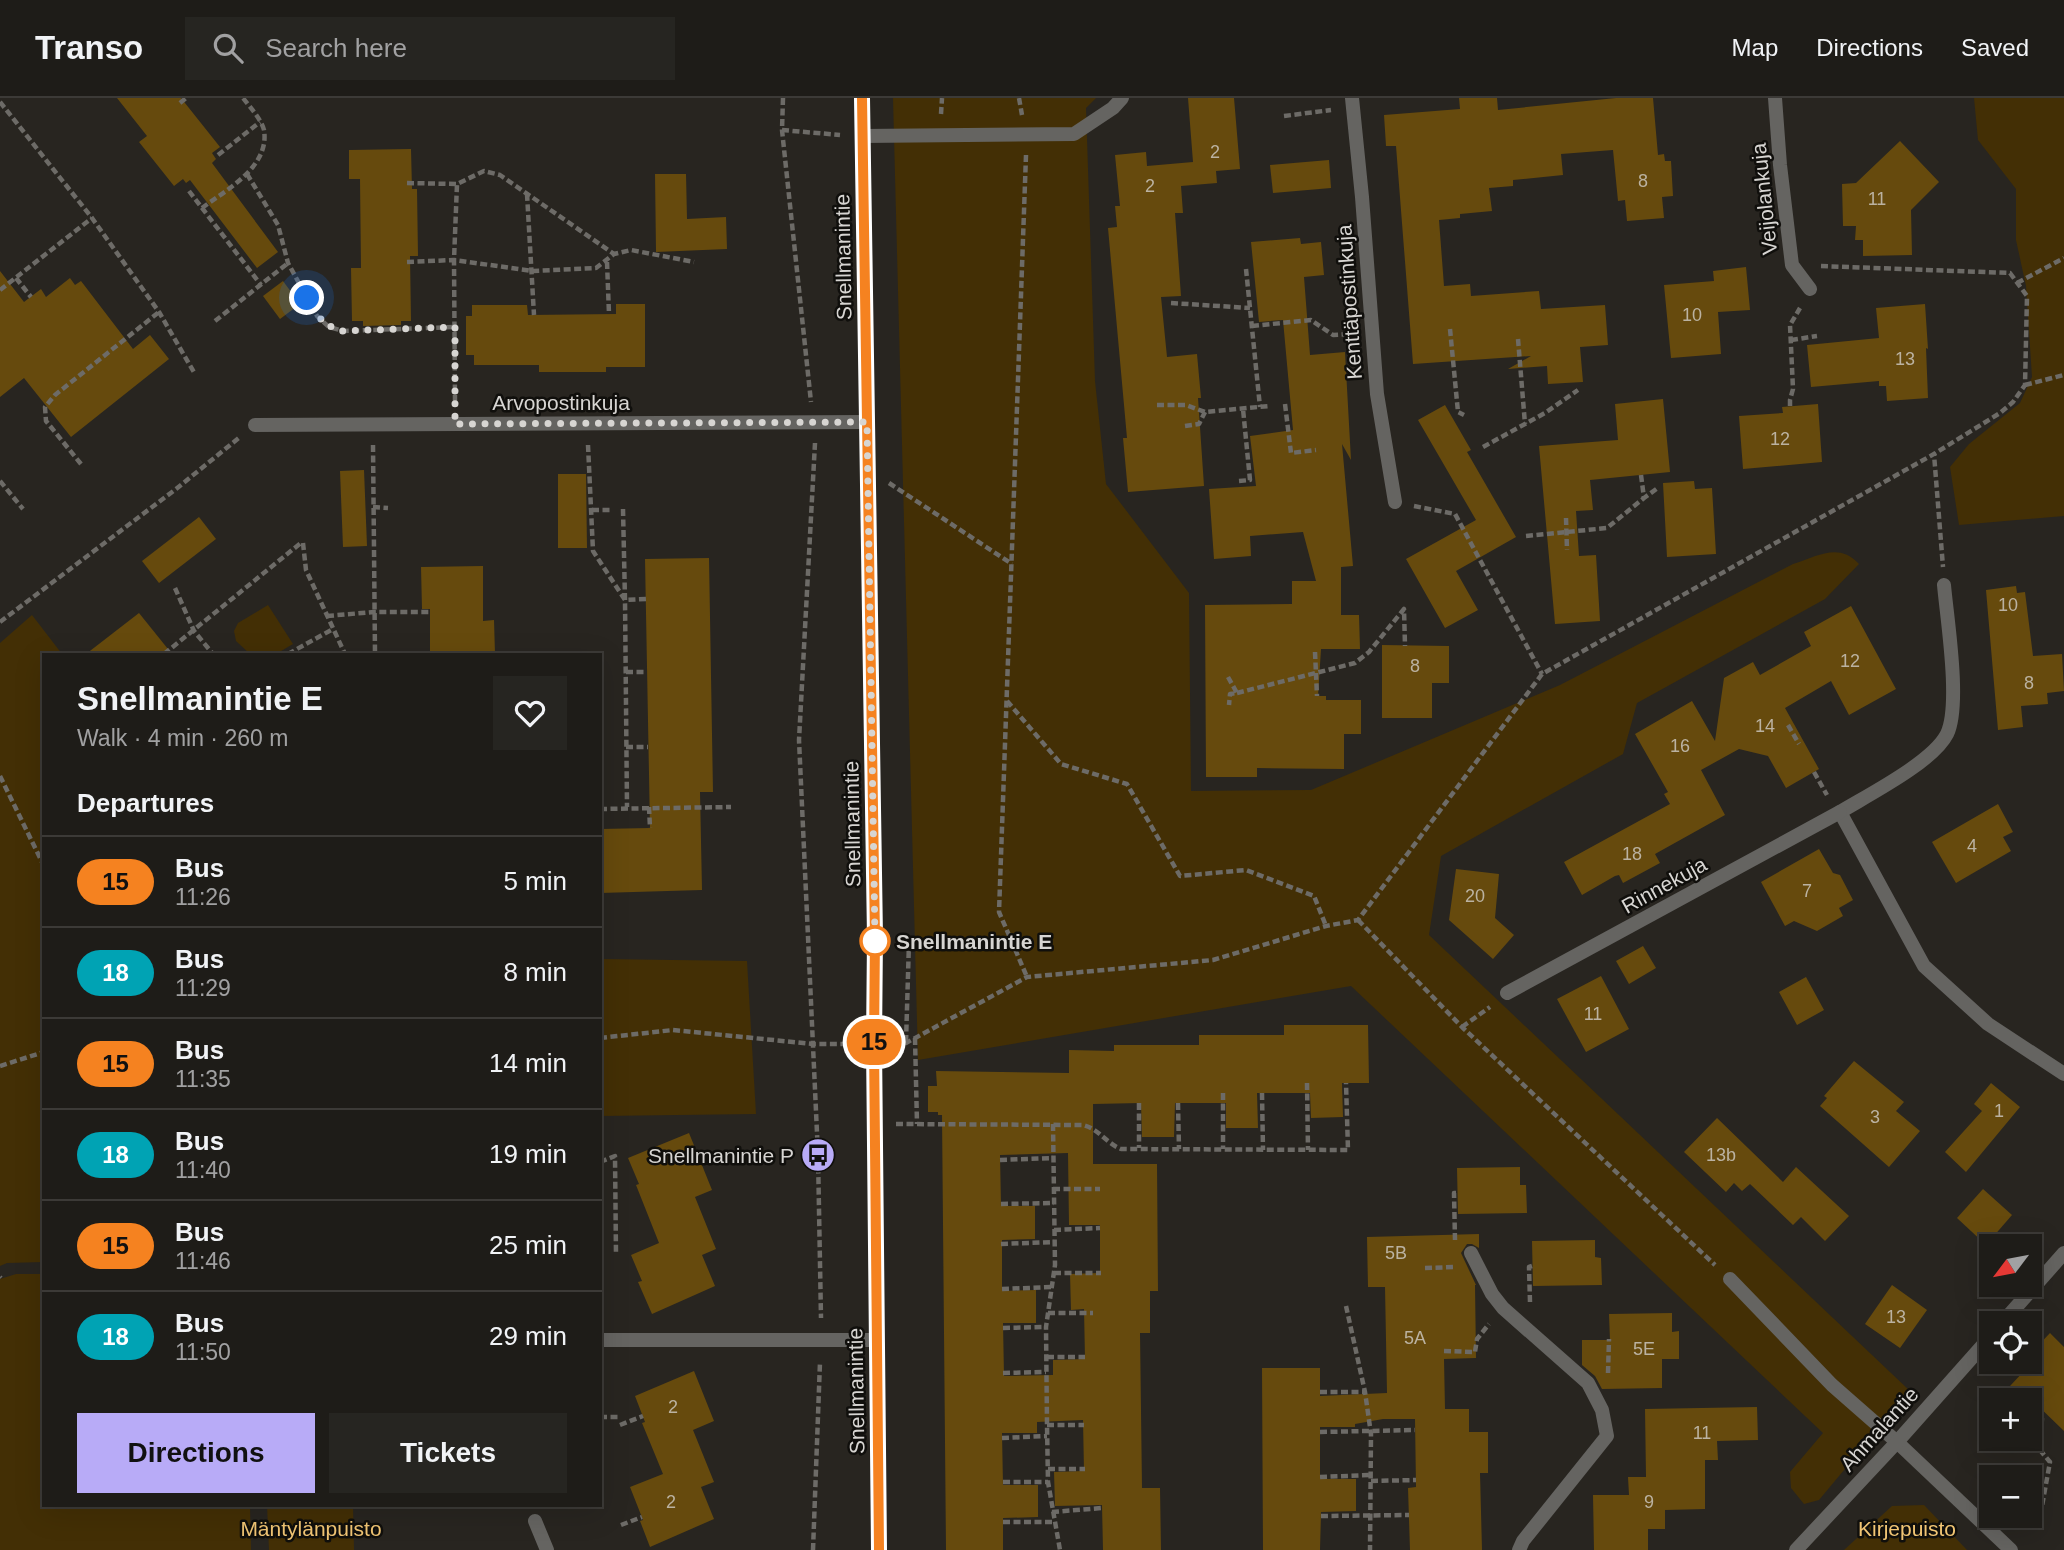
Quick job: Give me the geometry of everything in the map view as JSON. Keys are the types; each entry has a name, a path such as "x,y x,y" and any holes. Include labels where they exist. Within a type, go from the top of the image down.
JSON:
{"street":[{"name":"Snellmanintie","path":"862,98 875,937 874,1124 879,1550"},
{"path":"863,136 1074,134 1113,108 1122,98"},
{"name":"Veijolankuja","path":"1776,98 1780,165 1792,265 1810,289"},
{"name":"Kenttäpostinkuja","path":"1352,103 1377,394 1395,502"},
{"name":"Arvopostinkuja","path":"255,425 867,422"},
{"name":"Rinnekuja","path":"1507,993 1840,812 1923,761 1947,735 1954,706 1944,585"},
{"path":"1840,812 1924,966 1988,1024 2064,1074"},
{"path":"1471,1253 1492,1294 1503,1308 1588,1382 1602,1410 1608,1436 1523,1541 1519,1550"},
{"path":"2013,1311 2064,1253"},
{"path":"1730,1279 1832,1385 1897,1442 2011,1550"},
{"path":"602,1340 876,1340"},
{"name":"Ahmalantie","path":"1796,1550 1979,1350"},
{"path":"535,1521 547,1550"}],"path":[{"path":"180,103 186,98"},
{"path":"202,208 247,174 261,154 264,132 243,98"},
{"path":"783,98 782,130 816,456 799,740 818,1155 821,1341 813,1550"},
{"path":"0,102 92,218 159,312 195,374"},
{"path":"1284,117 1352,103"},
{"path":"218,155 260,122"},
{"path":"782,130 863,136"},
{"path":"1027,136 999,912 1027,977"},
{"path":"407,183 457,184 484,171 500,175 614,254"},
{"path":"247,174 278,225 288,263 317,316 329,327 343,331 455,327"},
{"path":"455,424 454,260 457,184"},
{"path":"189,191 261,285"},
{"path":"527,194 534,315"},
{"path":"0,290 92,218"},
{"path":"407,261 454,260 533,271 596,268 614,254 631,250 694,262"},
{"path":"2017,283 2064,258"},
{"path":"607,262 610,314"},
{"path":"215,321 288,263"},
{"path":"602,1038 673,1030 813,1044 906,1043 1027,977 1213,960 1326,926 1358,920 1542,674 1934,454 2000,414 2025,385 2027,296 2010,273 1792,265"},
{"path":"1246,268 1260,407"},
{"path":"16,278 31,297"},
{"path":"1790,406 1793,389 1790,326 1810,289"},
{"path":"1171,303 1250,308"},
{"path":"81,464 46,421 45,407 159,312"},
{"path":"1252,326 1311,320 1333,335 1339,335"},
{"path":"1450,329 1458,412 1464,415"},
{"path":"1791,340 1817,336"},
{"path":"1518,339 1525,424"},
{"path":"2025,385 2064,375"},
{"path":"1483,447 1545,413 1578,390"},
{"path":"1285,404 1291,453 1316,450"},
{"path":"1157,405 1186,405 1205,412 1269,406"},
{"path":"1239,481 1250,480 1243,409"},
{"path":"1185,426 1199,424 1205,412"},
{"path":"587,423 593,551 625,600"},
{"path":"373,424 375,653"},
{"path":"0,622 176,489 255,425"},
{"path":"1934,454 1944,585"},
{"path":"867,469 1012,564"},
{"path":"1642,475 1644,498"},
{"path":"0,481 23,509"},
{"path":"1527,536 1606,528 1659,487"},
{"path":"1395,502 1455,514 1542,674"},
{"path":"373,507 388,508"},
{"path":"623,509 627,807"},
{"path":"592,510 612,510"},
{"path":"1566,518 1567,550"},
{"path":"165,653 302,542 306,570 345,653"},
{"path":"175,588 194,631 211,653"},
{"path":"625,600 646,599"},
{"path":"1229,705 1230,694 1354,663 1363,658 1404,609 1405,646"},
{"path":"327,616 374,612 430,612"},
{"path":"290,653 333,629"},
{"path":"1315,652 1317,696"},
{"path":"626,672 647,672"},
{"path":"1228,677 1237,692"},
{"path":"1006,701 1061,764 1127,784 1180,876 1246,870 1314,896 1326,926"},
{"path":"1788,725 1799,744"},
{"path":"626,747 648,747"},
{"path":"0,776 42,862"},
{"path":"649,807 650,828"},
{"path":"602,809 731,807"},
{"path":"1358,920 1462,1027 1730,1279"},
{"path":"906,1043 909,942"},
{"path":"1462,1027 1507,993"},
{"path":"915,1038 917,1124"},
{"path":"0,1066 42,1053"},
{"path":"1307,1083 1308,1150"},
{"path":"874,1124 1053,1124 1093,1128 1112,1145 1121,1149 1348,1150 1346,1083"},
{"path":"1223,1093 1223,1149"},
{"path":"1262,1093 1263,1150"},
{"path":"1139,1103 1139,1149"},
{"path":"1178,1103 1179,1149"},
{"path":"1053,1124 1054,1273 1046,1327 1047,1436 1048,1482 1060,1550"},
{"path":"602,1161 615,1156 616,1255"},
{"path":"1000,1160 1053,1158"},
{"path":"1053,1189 1100,1189"},
{"path":"1457,1193 1454,1193 1455,1242 1471,1253"},
{"path":"1001,1204 1054,1203"},
{"path":"1054,1230 1100,1228"},
{"path":"1002,1244 1054,1242"},
{"path":"1525,1327 1530,1303 1529,1267 1532,1266"},
{"path":"1054,1273 1101,1273"},
{"path":"1002,1289 1052,1287"},
{"path":"1346,1306 1371,1432 1370,1550"},
{"path":"1444,1351 1475,1352 1477,1339 1503,1308"},
{"path":"1048,1313 1093,1312"},
{"path":"1003,1328 1046,1327"},
{"path":"1046,1357 1085,1357"},
{"path":"1003,1373 1046,1372"},
{"path":"1320,1392 1365,1392"},
{"path":"620,1425 643,1416"},
{"path":"602,1417 620,1417"},
{"path":"1047,1425 1084,1425"},
{"path":"1320,1432 1416,1430"},
{"path":"1002,1438 1047,1436"},
{"path":"2041,1451 2050,1462 2042,1506"},
{"path":"1048,1469 1084,1469"},
{"path":"1320,1477 1416,1480"},
{"path":"1003,1482 1048,1482"},
{"path":"1052,1512 1102,1508"},
{"path":"1321,1516 1409,1515"},
{"path":"621,1525 642,1517"},
{"path":"1003,1522 1055,1522"}],"green space":[{"path":"893,98 1096,98 1086,108 1095,381 1106,484 1189,593 1191,791 1311,790 1560,685 1793,564 1836,552 1851,557 1859,564 1825,599 1637,703 1623,754 1441,856 1429,935 1910,1391 1819,1500 1804,1504 1791,1488 1790,1472 1823,1433 1351,986 918,1060"},
{"path":"1974,98 2064,98 2064,516 1959,525 1950,467 1969,444 2020,403 2032,377 2026,286 2016,240 2016,189 1978,140"},
{"path":"268,605 293,644 278,653 249,653 236,641 234,631 238,623"},
{"path":"32,615 61,653 42,653 42,1262 7,1263 0,1266 0,643"},
{"path":"602,959 747,961 756,1114 602,1116"},
{"path":"16,1274 42,1274 42,1507 250,1507 251,1550 0,1550 0,1279"},
{"name":"Kirjepuisto","path":"1924,1505 1967,1550 1844,1550 1892,1506"},
{"name":"Mäntylänpuisto","path":"267,1507 353,1507 354,1550 269,1550"}],"building":[{"path":"117,98 181,98 220,147 212,153 216,159 212,163 278,252 257,268 190,180 186,183 183,179 174,186 139,142 147,136"},
{"path":"1188,98 1234,98 1240,169 1216,171 1217,183 1181,186 1183,213 1175,213 1181,296 1161,297 1167,357 1197,354 1204,486 1128,492 1123,438 1127,438 1108,228 1117,227 1115,206 1120,206 1115,155 1146,152 1147,166 1193,162"},
{"path":"1459,98 1497,98 1498,110 1616,98 1653,98 1658,155 1664,154 1665,161 1671,161 1673,196 1662,197 1664,218 1627,221 1625,200 1618,201 1613,150 1561,154 1563,175 1513,180 1513,186 1489,188 1492,211 1460,214 1460,218 1439,220 1444,286 1470,284 1471,296 1539,291 1541,309 1605,305 1608,345 1580,347 1583,382 1548,384 1547,366 1508,369 1531,356 1413,364 1396,146 1386,146 1384,115 1460,109"},
{"path":"1900,141 1939,182 1911,210 1912,255 1863,256 1863,240 1855,240 1856,226 1843,226 1842,184 1856,183"},
{"path":"411,149 412,189 417,189 418,256 410,256 411,321 401,321 401,325 363,326 363,321 352,321 351,268 361,268 360,179 349,179 349,150"},
{"path":"1329,160 1331,188 1273,193 1270,165"},
{"path":"655,174 686,174 687,219 726,217 727,249 656,252"},
{"path":"1300,238 1301,244 1321,242 1324,275 1304,277 1310,355 1345,352 1351,460 1342,444 1353,566 1341,567 1341,615 1359,615 1360,649 1321,649 1318,696 1326,696 1326,700 1361,700 1361,734 1344,734 1344,769 1257,768 1257,777 1206,777 1205,605 1292,604 1292,581 1316,581 1303,532 1250,536 1251,556 1214,559 1209,489 1256,486 1250,436 1293,430 1283,320 1259,322 1251,242"},
{"path":"1746,267 1750,310 1718,312 1721,354 1671,358 1664,285 1714,281 1713,271"},
{"path":"0,271 24,302 41,289 46,297 70,278 75,285 81,281 133,349 150,335 169,359 71,437 24,378 0,397"},
{"path":"283,281 300,304 280,319 263,296"},
{"path":"616,304 645,304 645,367 606,367 606,372 539,372 539,365 474,365 474,355 466,355 466,316 472,316 472,305 527,305 528,315 616,314"},
{"path":"1925,304 1928,398 1887,401 1886,386 1879,386 1879,381 1811,387 1807,345 1879,338 1876,308"},
{"path":"1663,399 1670,472 1590,480 1593,510 1576,511 1579,556 1596,555 1600,621 1555,624 1539,446 1618,440 1615,404"},
{"path":"1818,404 1822,462 1743,469 1739,416 1783,413 1782,407"},
{"path":"1445,405 1471,450 1467,452 1516,537 1456,571 1478,610 1445,628 1406,559 1476,520 1418,420"},
{"path":"364,470 367,546 343,547 340,471"},
{"path":"558,474 586,474 587,548 558,548"},
{"path":"1694,481 1695,489 1712,488 1716,554 1667,557 1663,483"},
{"path":"199,517 216,539 159,583 142,561"},
{"path":"709,558 713,792 700,792 702,890 602,893 602,829 650,828 645,559"},
{"path":"483,566 483,621 494,620 495,653 430,653 430,609 422,609 421,567"},
{"path":"2016,586 2017,593 2025,592 2033,656 2062,654 2064,691 2047,693 2048,704 2021,706 2023,727 1998,730 1986,590"},
{"path":"1851,606 1896,689 1849,715 1831,681 1785,708 1819,769 1786,788 1768,756 1739,749 1701,770 1725,815 1655,854 1660,863 1623,883 1619,875 1615,876 1582,895 1564,862 1670,804 1664,794 1668,792 1635,734 1692,701 1715,741 1724,678 1753,662 1760,675 1811,646 1804,632"},
{"path":"139,613 171,653 87,653"},
{"path":"1382,645 1449,646 1449,683 1432,683 1432,718 1382,718"},
{"path":"1998,804 2013,832 2003,837 2011,851 1956,883 1932,842"},
{"path":"1819,849 1833,873 1840,875 1853,900 1839,908 1843,916 1817,931 1794,921 1785,926 1761,882"},
{"path":"1456,869 1499,874 1495,918 1514,935 1493,959 1449,920"},
{"path":"1643,946 1656,968 1629,984 1616,961"},
{"path":"1601,976 1629,1029 1586,1052 1557,999"},
{"path":"1806,977 1824,1010 1797,1025 1779,992"},
{"path":"1284,1025 1368,1025 1369,1083 1342,1083 1343,1117 1311,1118 1310,1093 1257,1093 1258,1128 1226,1128 1226,1103 1175,1103 1174,1137 1142,1137 1141,1103 1093,1104 1093,1164 1157,1164 1158,1291 1150,1291 1150,1333 1140,1333 1142,1488 1160,1488 1161,1550 1103,1550 1102,1505 1055,1506 1054,1472 1084,1471 1083,1420 1037,1422 1037,1433 1002,1433 1003,1485 1038,1485 1038,1517 1003,1518 1003,1550 946,1550 942,1115 928,1112 928,1086 937,1086 936,1071 1069,1073 1069,1050 1114,1051 1114,1045 1199,1045 1199,1035 1284,1035","holes":["1068,1153 1069,1225 1100,1225 1100,1273 1070,1274 1071,1310 1084,1309 1085,1359 1053,1360 1053,1375 1004,1376 1003,1323 1036,1323 1036,1290 1002,1291 1002,1240 1035,1239 1035,1206 1001,1206 1000,1155"]},
{"path":"1854,1061 1904,1102 1896,1111 1920,1131 1889,1167 1820,1106 1827,1098 1824,1096"},
{"path":"1991,1083 2020,1107 1966,1172 1945,1152 1982,1111 1974,1104"},
{"path":"1717,1118 1783,1182 1796,1167 1849,1216 1825,1241 1801,1217 1793,1225 1750,1184 1742,1191 1734,1183 1726,1192 1684,1152"},
{"path":"689,1133 712,1190 695,1197 716,1249 702,1255 715,1286 652,1314 638,1282 642,1281 631,1255 659,1243 628,1158"},
{"path":"1520,1167 1520,1185 1526,1185 1527,1213 1458,1214 1457,1168"},
{"path":"1983,1189 2012,1215 1996,1234 1979,1234 1979,1238 1957,1218"},
{"path":"1479,1234 1479,1248 1467,1244 1461,1253 1476,1285 1476,1358 1444,1359 1445,1409 1469,1409 1469,1432 1488,1432 1488,1473 1480,1473 1482,1550 1410,1550 1408,1488 1416,1487 1415,1419 1383,1419 1355,1424 1355,1427 1320,1427 1320,1479 1356,1479 1356,1511 1321,1512 1320,1550 1263,1550 1262,1368 1320,1368 1320,1396 1387,1393 1385,1287 1368,1287 1367,1237"},
{"path":"1595,1240 1595,1257 1601,1258 1602,1285 1533,1286 1532,1241"},
{"path":"1892,1285 1927,1310 1900,1348 1865,1324"},
{"path":"1672,1313 1672,1332 1679,1331 1679,1359 1662,1359 1662,1388 1602,1389 1595,1376 1582,1365 1582,1340 1610,1340 1609,1314"},
{"path":"2050,1333 2064,1347 2064,1431 2042,1410 2042,1388 2008,1388 2021,1374 2042,1374 2042,1341"},
{"path":"694,1371 714,1421 693,1430 714,1482 701,1487 714,1519 650,1547 630,1487 663,1474 642,1423 645,1422 635,1396"},
{"path":"1757,1407 1758,1440 1717,1441 1718,1460 1705,1460 1705,1509 1665,1510 1665,1529 1648,1529 1648,1550 1594,1550 1593,1495 1629,1495 1628,1477 1646,1477 1645,1409"}],"bus line":[{"name":"15","path":"862,98 875,937 879,1550"}],"place":[{"name":"Snellmanintie E","path":"875,941"},
{"name":"Snellmanintie P","path":"818,1155"}],"route":[{"path":"307,298 317,316 329,327 343,331 455,327 455,424 867,422 875,941"}]}
